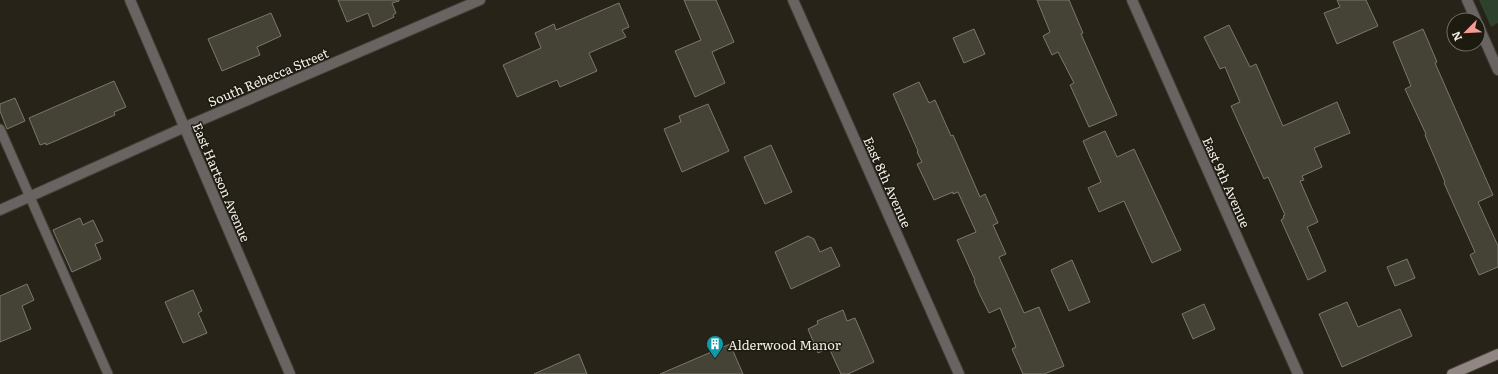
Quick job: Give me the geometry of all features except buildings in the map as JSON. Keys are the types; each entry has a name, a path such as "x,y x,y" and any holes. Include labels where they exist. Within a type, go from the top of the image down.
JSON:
{"main road":[{"path":"1452,374 1498,354"}],"street":[{"name":"East Hartson Avenue","path":"130,0 290,374"},
{"name":"South Rebecca Street","path":"0,210 464,3 480,0"},
{"name":"East 8th Avenue","path":"793,0 959,374"},
{"name":"East 9th Avenue","path":"1132,0 1298,374"},
{"path":"1467,0 1472,12"},
{"path":"1486,43 1498,70"}],"lane":[{"path":"0,129 108,374"}],"green space":[{"path":"1479,0 1498,0 1498,23 1491,27 1486,12 1484,12"}],"place":[{"name":"Alderwood Manor","path":"715,359"}]}
